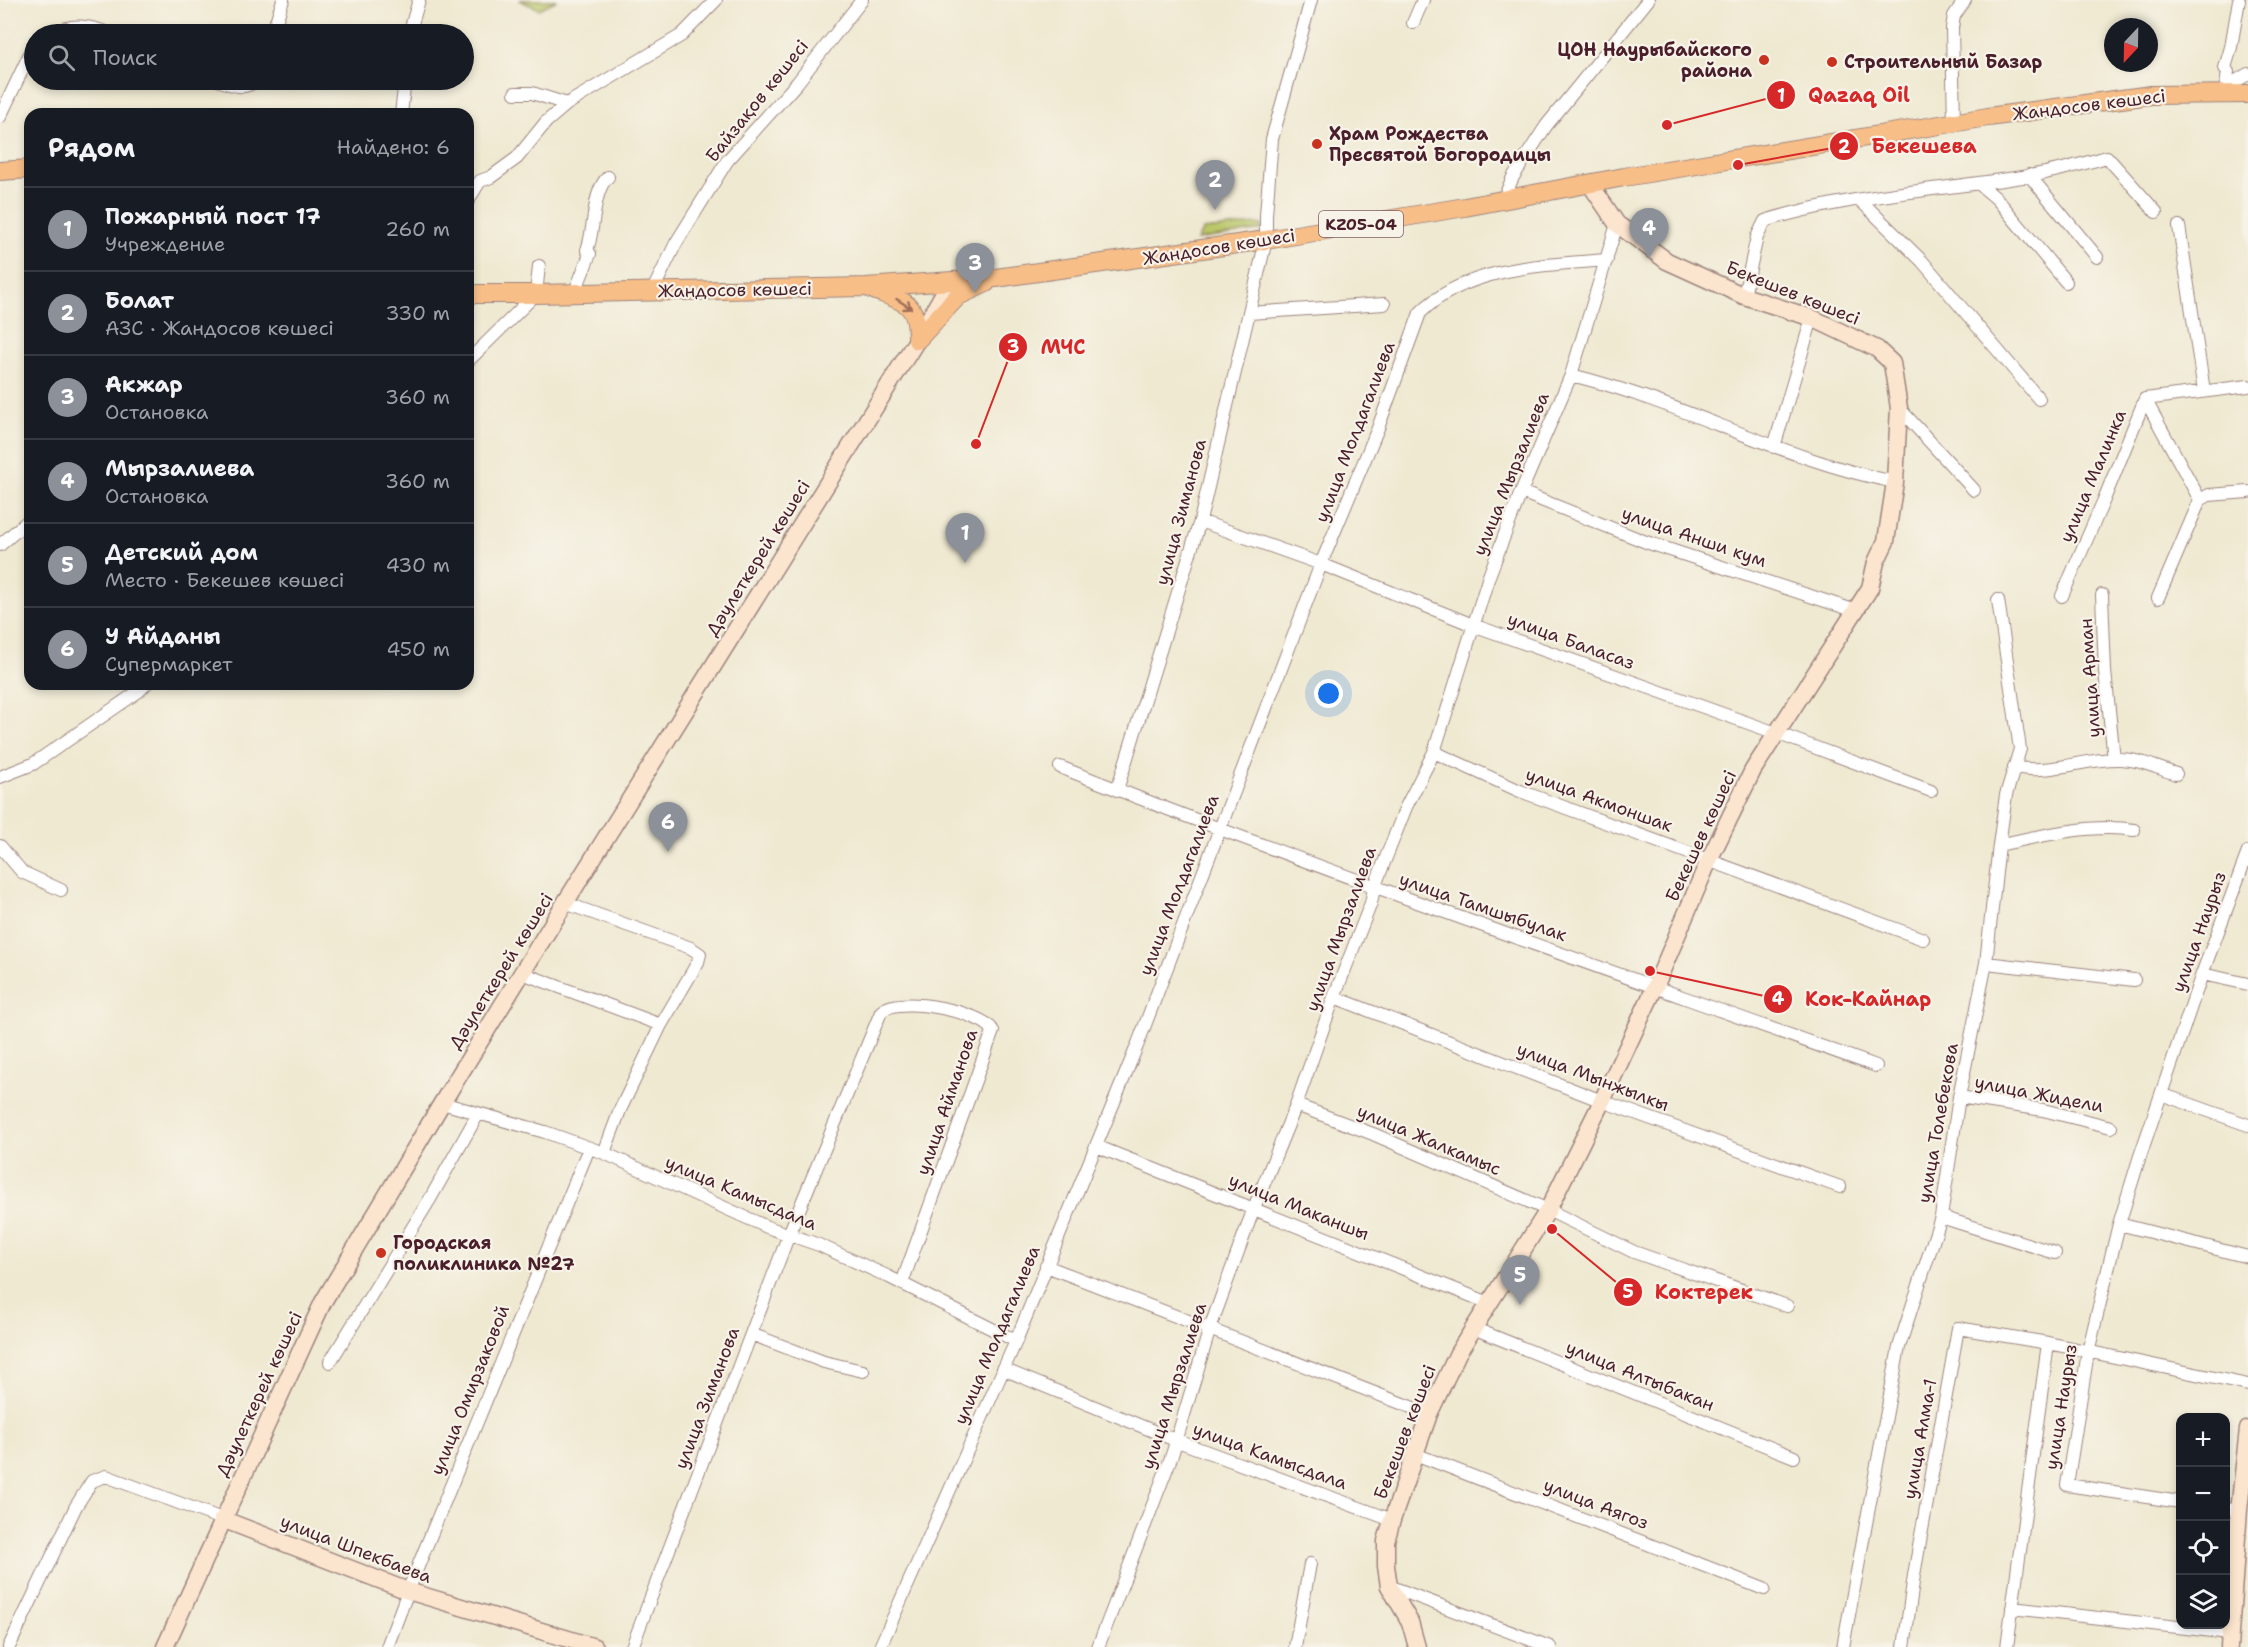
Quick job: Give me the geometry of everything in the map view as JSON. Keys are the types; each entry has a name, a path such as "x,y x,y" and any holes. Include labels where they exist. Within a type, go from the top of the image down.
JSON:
{"main road":[{"name":"Жандосов көшесі","path":"474,294 866,287 996,278 1266,240 1954,123 2151,95 2226,90 2248,94"},
{"path":"0,171 24,169"},
{"name":"Бекешев көшесі","path":"1417,1647 1410,1622 1389,1586 1386,1541 1429,1414 1458,1353 1548,1210 1657,988 1710,860 1753,770 1870,588 1876,562 1886,541 1895,482 1899,408 1892,363 1877,349 1812,318 1744,296 1667,261 1617,224 1590,184"},
{"path":"917,340 958,296 996,278"},
{"name":"Дәулеткерей көшесі","path":"165,1647 323,1302 441,1103 917,340 950,282"},
{"path":"866,287 906,303 913,310 918,322 917,340"},
{"path":"2230,1640 2232,1509 2248,1430"},
{"name":"улица Шпекбаева","path":"222,1519 408,1591 595,1647"}],"street":[{"path":"275,24 283,0"},
{"path":"412,24 419,0"},
{"path":"474,191 480,181 490,177 517,158 546,122 567,104 682,34 716,0"},
{"name":"Байзақов көшесі","path":"652,292 676,243 727,161 797,83 862,0"},
{"name":"улица Зиманова","path":"1117,790 1200,521 1266,240 1272,138 1311,0"},
{"path":"1413,23 1423,0"},
{"path":"1504,198 1513,177 1546,126 1648,0"},
{"path":"1954,123 1952,28 1954,15 1965,0"},
{"path":"2226,90 2228,72 2224,68 2231,47 2239,0"},
{"path":"0,117 24,66"},
{"path":"2226,90 2248,74"},
{"path":"402,108 404,90"},
{"path":"515,93 532,93 567,104"},
{"path":"1744,296 1757,237 1765,221 1785,215 1860,200 2029,176 2107,157 2156,212"},
{"path":"2029,176 2097,257"},
{"path":"574,294 590,254 587,250 600,187 608,177"},
{"path":"1978,183 1997,199 2066,282"},
{"path":"1860,200 1922,261 2039,399"},
{"name":"улица Мырзалиева","path":"1098,1647 1172,1455 1210,1328 1254,1208 1296,1105 1334,997 1371,903 1374,888 1406,807 1434,752 1489,576 1521,492 1571,375 1617,224"},
{"path":"2179,226 2204,391"},
{"name":"улица Молдагалиева","path":"880,1647 1016,1341 1096,1146 1321,564 1378,428 1420,313 1429,304 1458,287 1495,273 1533,266 1607,260"},
{"path":"474,355 536,294 538,266"},
{"path":"1249,313 1384,304"},
{"path":"1774,447 1812,318"},
{"path":"1571,375 1610,384 1774,447 1853,474 1895,482"},
{"name":"улица Малинка","path":"2062,596 2145,399 2248,386"},
{"path":"2145,399 2200,500"},
{"path":"1899,408 1974,490"},
{"name":"улица Анши кум","path":"1521,492 1646,542 1856,611"},
{"path":"2158,598 2200,500 2209,495 2248,492"},
{"name":"улица Баласаз","path":"1200,521 1321,564 1473,625 1931,791"},
{"path":"0,545 24,524"},
{"name":"улица Арман","path":"2102,595 2105,671 2114,759"},
{"name":"улица Толебекова","path":"1843,1647 1899,1347 1941,1217 1959,1097 1986,963 2006,795 2020,749 1998,600"},
{"path":"0,777 33,764 140,690"},
{"name":"улица Акмоншак","path":"1434,752 1520,791 1923,939"},
{"path":"2014,767 2031,771 2047,770 2114,759 2128,759 2176,774"},
{"name":"улица Тамшыбулак","path":"1060,767 1374,888 1875,1066"},
{"path":"1999,846 2040,836 2105,828 2134,830"},
{"path":"0,846 22,872 61,890"},
{"name":"улица Наурыз","path":"2176,1501 2067,1485 2088,1352 2119,1224 2202,974 2248,852"},
{"path":"565,903 691,948 700,954 698,962 661,1024 621,1110 604,1153"},
{"path":"1986,963 2134,980"},
{"path":"522,973 661,1024"},
{"path":"2202,974 2248,984"},
{"name":"улица Мынжылкы","path":"1334,997 1602,1101 1840,1187"},
{"name":"улица Айманова","path":"818,1162 884,1008 906,1004 931,1005 981,1021 993,1029 902,1283"},
{"path":"2161,1094 2248,1125"},
{"name":"улица Жидели","path":"1959,1097 2043,1110 2111,1127"},
{"name":"улица Камысдала","path":"441,1103 546,1132 604,1153 767,1227 819,1245 902,1283 1016,1341"},
{"name":"улица Жалкамыс","path":"1296,1105 1373,1134 1548,1210 1634,1252 1787,1306"},
{"path":"330,1362 430,1199 477,1114"},
{"name":"улица Маканшы","path":"1096,1146 1489,1303"},
{"name":"улица Омирзаковой","path":"387,1647 589,1148"},
{"name":"улица Зиманова","path":"632,1647 818,1162"},
{"path":"1941,1217 2055,1254"},
{"path":"2119,1224 2248,1257"},
{"path":"1046,1266 1429,1414"},
{"name":"улица Алтыбакан","path":"1473,1328 1794,1457"},
{"name":"улица Алма-1","path":"1904,1647 1958,1328 2048,1343 2248,1385"},
{"path":"751,1334 824,1362 863,1371"},
{"path":"2007,1647 2048,1343"},
{"name":"улица Камысдала","path":"1003,1369 1175,1440 1392,1520"},
{"name":"улица Аягоз","path":"1415,1454 1764,1589"},
{"name":"улица Шпекбаева","path":"9,1647 76,1506 93,1481 106,1476 222,1519"},
{"path":"1295,1647 1310,1564"},
{"path":"1389,1586 1550,1647"},
{"path":"2012,1608 2230,1640"}],"green space":[{"path":"519,0 557,0 539,9"},
{"path":"1262,225 1261,230 1197,240 1203,230"}],"place":[{"name":"ЦОН Наурыбайского района","path":"1764,60"},
{"name":"Строительный Базар","path":"1832,62"},
{"name":"Qazaq Oil","path":"1667,125"},
{"name":"Храм Рождества Пресвятой Богородицы","path":"1317,144"},
{"name":"Бекешева","path":"1738,165"},
{"name":"Болат","path":"1215,210"},
{"name":"Мырзалиева","path":"1649,258"},
{"name":"Акжар","path":"975,293"},
{"name":"МЧС","path":"976,444"},
{"name":"Пожарный пост 17","path":"965,563"},
{"name":"У Айданы","path":"668,852"},
{"name":"Кок-Кайнар","path":"1650,971"},
{"name":"Коктерек","path":"1552,1229"},
{"name":"Городская поликлиника №27","path":"381,1253"},
{"name":"Детский дом","path":"1520,1305"}]}
